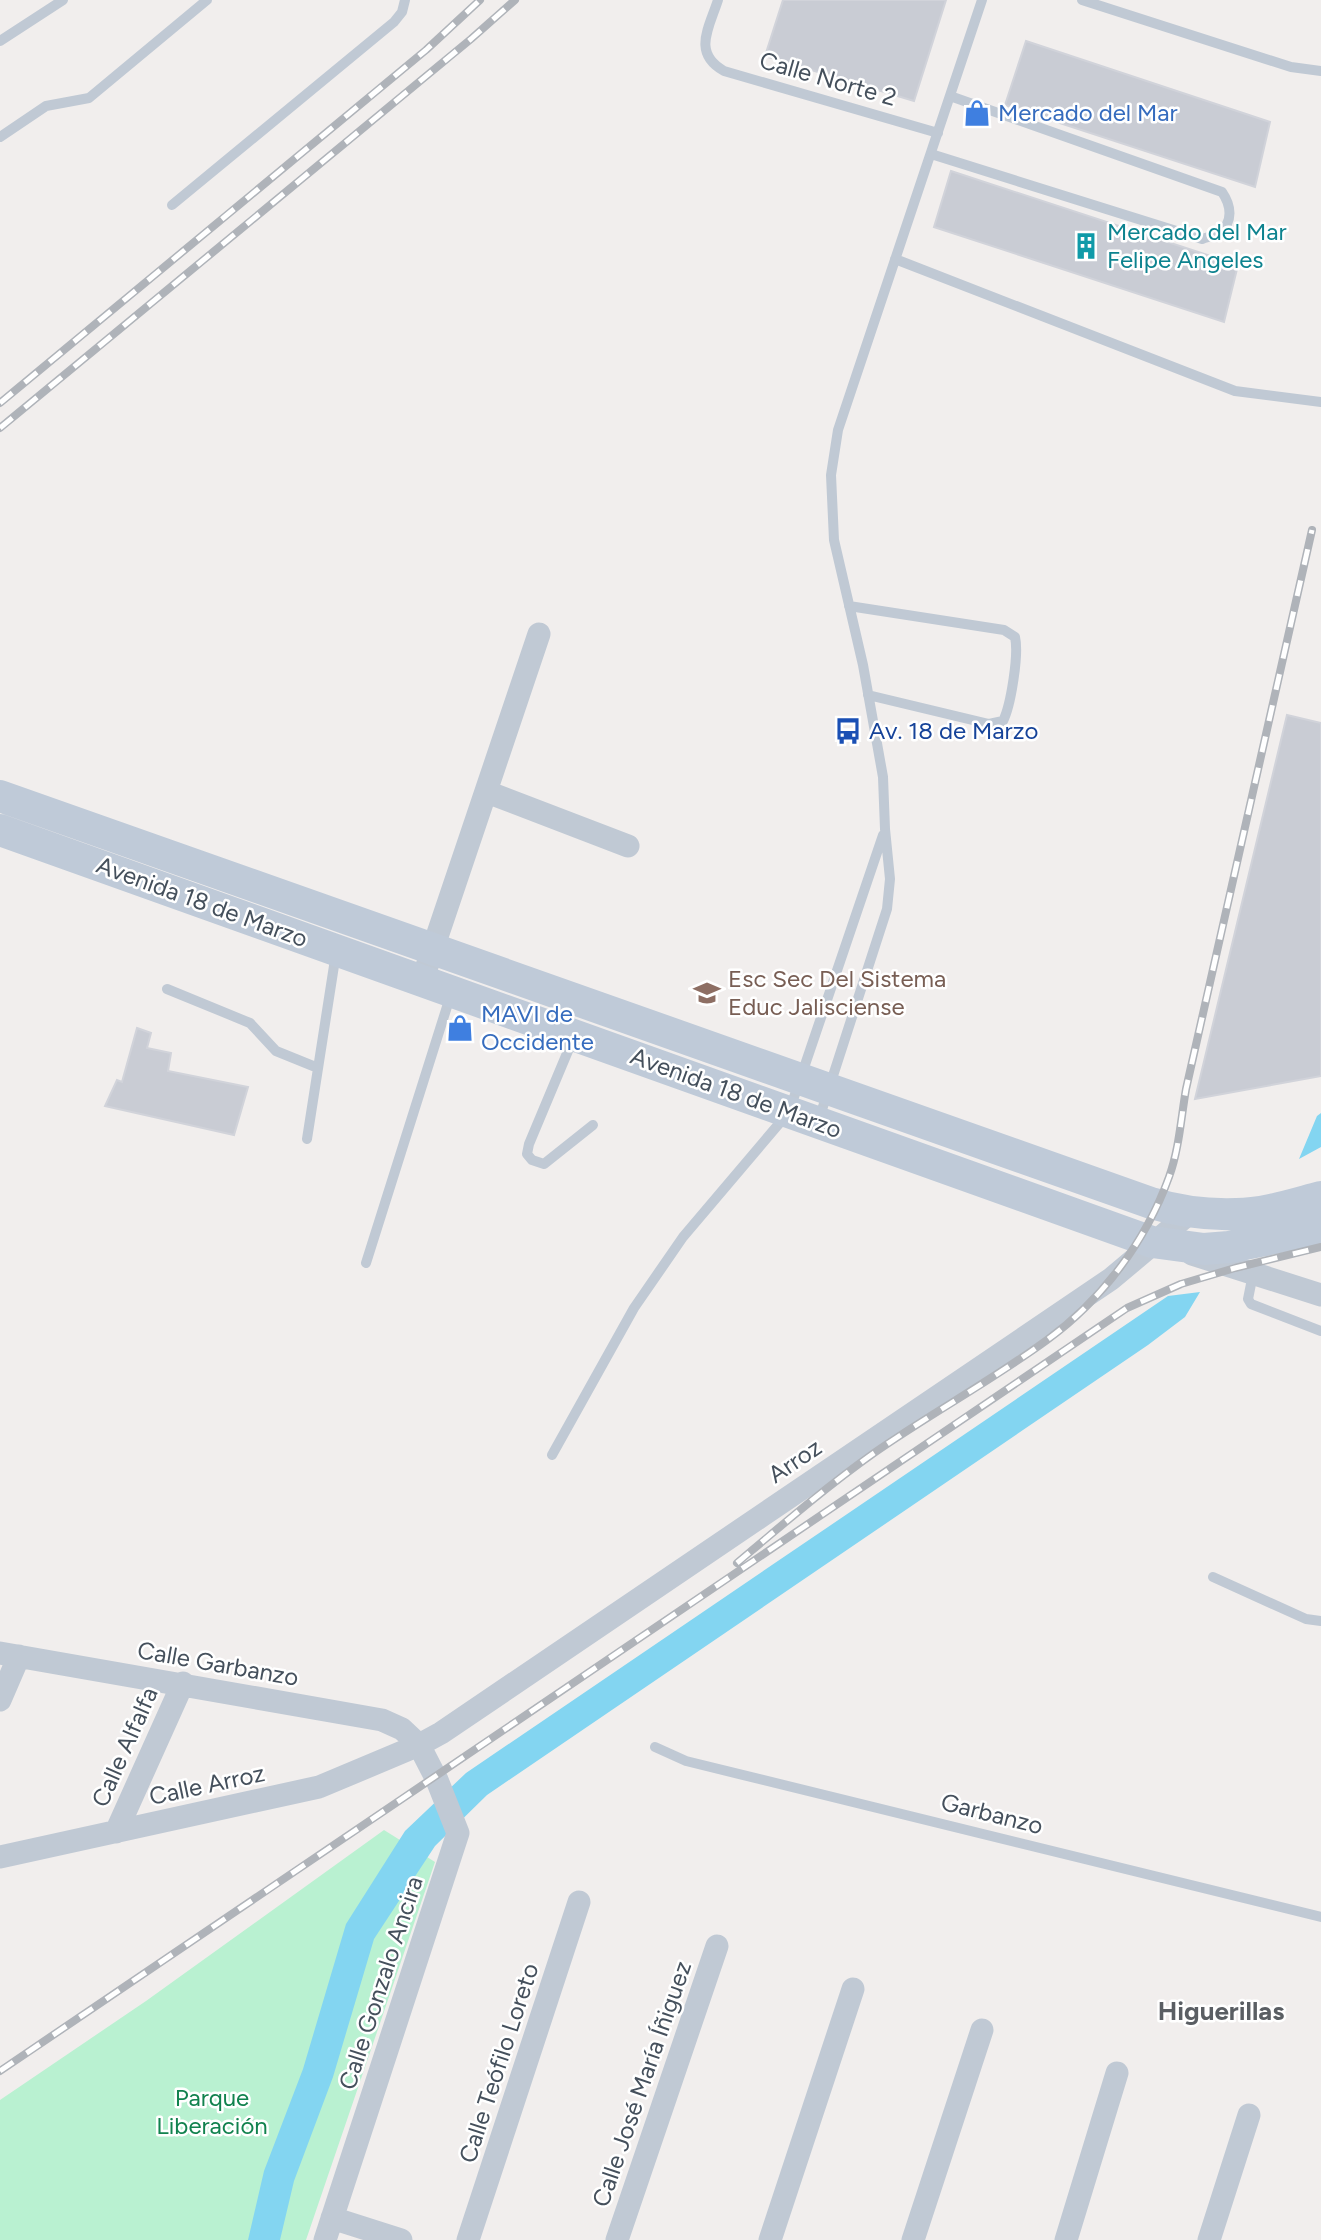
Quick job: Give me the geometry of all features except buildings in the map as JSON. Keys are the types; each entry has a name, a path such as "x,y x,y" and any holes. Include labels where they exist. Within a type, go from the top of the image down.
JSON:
{"street":[{"path":"422,981 539,634"},
{"path":"486,792 628,846"},
{"name":"Avenida 18 de Marzo","path":"0,796 1150,1203 1192,1211 1238,1214 1321,1197"},
{"name":"Avenida 18 de Marzo","path":"0,830 1152,1242 1204,1249 1229,1247 1321,1229"},
{"name":"Arroz","path":"419,1745 441,1733 1111,1279 1192,1211"},
{"path":"1152,1242 1321,1295"},
{"path":"0,1700 10,1654"},
{"name":"Calle Garbanzo","path":"10,1654 382,1720 402,1729 419,1745"},
{"name":"Calle Alfalfa","path":"116,1832 183,1683"},
{"name":"Calle Gonzalo Ancira","path":"325,2240 457,1833 437,1780 419,1745"},
{"name":"Calle Arroz","path":"0,1857 319,1787 419,1745"},
{"name":"Calle Teófilo Loreto","path":"468,2240 579,1902"},
{"name":"Calle José María Íñiguez","path":"617,2240 717,1946"},
{"path":"770,2240 853,1989"},
{"path":"913,2240 982,2030"},
{"path":"1066,2240 1117,2073"},
{"path":"1209,2240 1248,2115"},
{"path":"332,2218 401,2240"}],"lane":[{"path":"0,41 63,0"},
{"path":"0,137 46,106 89,98 207,0"},
{"path":"172,205 394,22 405,0"},
{"name":"Calle Norte 2","path":"718,0 704,43 710,61 724,71 938,132"},
{"path":"803,1117 814,1084 887,909 890,879 883,777 834,540 831,475 838,430 982,0"},
{"path":"1082,0 1291,67 1321,71"},
{"path":"931,154 1202,239 1220,232 1230,217 1229,202 1222,192 950,96"},
{"path":"895,259 1235,391 1321,402"},
{"path":"849,606 1004,630 1015,636 1017,649 1008,710 1003,721 997,724 868,695"},
{"path":"552,1455 634,1308 683,1237 803,1117 861,904 885,829"},
{"path":"307,1139 337,950"},
{"path":"167,989 250,1023 276,1051 318,1068"},
{"path":"366,1263 452,992"},
{"path":"575,1035 527,1154 532,1160 544,1164 593,1125"},
{"path":"1253,1274 1248,1299 1251,1304 1321,1331"},
{"path":"1213,1577 1306,1619 1321,1621"},
{"name":"Garbanzo","path":"655,1747 686,1761 1321,1917"}],"green space":[{"name":"Parque Liberación","path":"384,1830 435,1862 306,2240 0,2240 0,2100 146,2001"}],"water":[{"path":"1321,1113 1321,1147 1299,1159 1317,1116"},
{"path":"1200,1292 1185,1317 1148,1345 487,1795 435,1846 374,1939 333,2077 294,2181 280,2240 248,2240 264,2171 303,2069 346,1924 405,1831 466,1773 1168,1296"}],"railway":[{"path":"0,403 426,50 480,0"},
{"path":"0,428 515,0"},
{"path":"737,1563 874,1453 1004,1369 1067,1324 1104,1288 1148,1224 1169,1177 1175,1156 1186,1089 1312,530"},
{"path":"0,2071 1127,1308 1181,1284 1321,1247"}],"place":[{"name":"Mercado del Mar","path":"977,113"},
{"name":"Mercado del Mar Felipe Angeles","path":"1086,246"},
{"name":"Av. 18 de Marzo","path":"848,731"},
{"name":"Esc Sec Del Sistema Educ Jalisciense","path":"707,993"},
{"name":"MAVI de Occidente","path":"460,1028"}],"district":[{"name":"Higuerillas","path":"1221,2011"}]}
